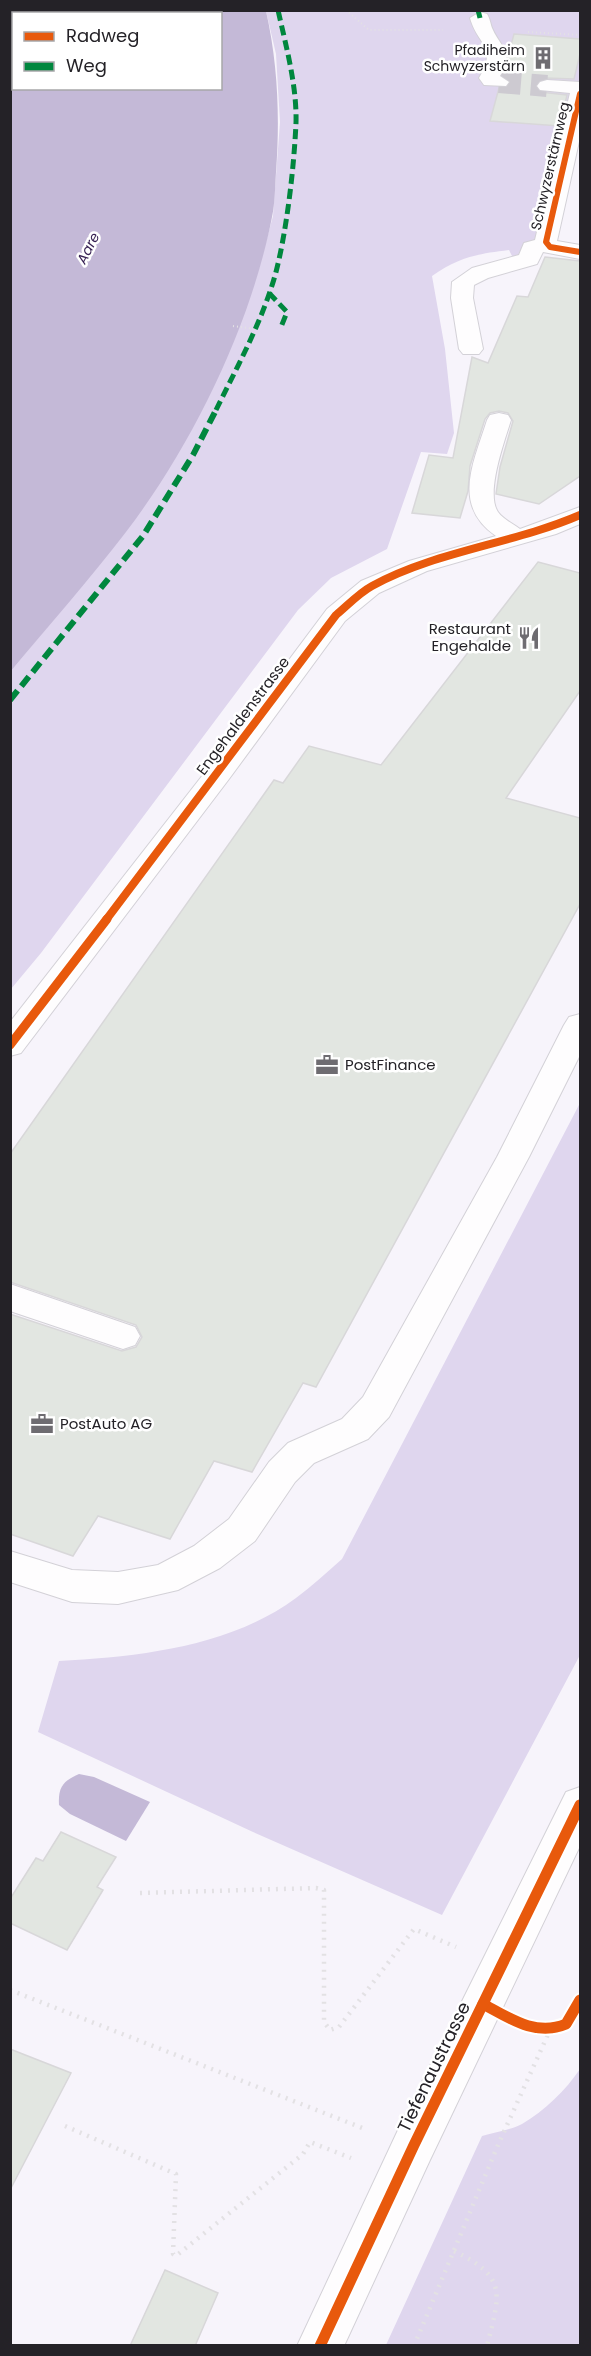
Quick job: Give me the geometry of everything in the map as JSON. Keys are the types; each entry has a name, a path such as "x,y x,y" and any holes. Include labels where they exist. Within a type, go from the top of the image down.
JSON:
{"street":[{"path":"480,18 483,29 497,49 496,66 489,78 491,81 499,82"},
{"path":"547,86 580,88"},
{"name":"Schwyzerstärnweg","path":"580,94 547,244 550,247 580,252"},
{"path":"471,349 462,298 463,282 478,271 520,264 529,259 532,248 547,244"},
{"path":"500,420 484,465 482,506 492,521 517,538"},
{"name":"Engehaldenstrasse","path":"10,1045 219,773 336,615 370,587 408,570 517,538 580,515"},
{"path":"10,1566 72,1586 118,1588 165,1579 207,1557 242,1530 282,1472 301,1453 355,1429 376,1407 513,1157 580,1025"},
{"path":"10,1297 123,1336"},
{"name":"Tiefenaustrasse","path":"320,2346 580,1805"}],"path":[{"path":"346,10 355,20 375,32 450,30"},
{"path":"233,326 255,329"},
{"path":"140,1893 316,1888 324,1890 326,1897 324,2022 330,2030 339,2027 414,1929 435,1938"},
{"path":"10,1990 334,2119"},
{"path":"414,2346 554,2028 528,2027 483,2004"},
{"path":"65,2126 176,2174 173,2254 176,2256 303,2154 310,2142 322,2147"},
{"path":"454,2251 475,2260 491,2273 498,2289 497,2305 487,2346"}],"shaded area":[{"path":"266,11 580,11 580,93 544,242 528,259 512,256 509,250 487,253 460,260 432,276 445,349 454,433 447,454 421,452 387,549 331,578 298,610 41,953 11,989 11,671 127,530 178,452 213,386 239,327 258,272 273,216 280,122 276,54"},
{"path":"580,1103 580,1655 442,1915 253,1832 38,1732 59,1661 151,1652 213,1638 242,1628 270,1615 296,1598 342,1559"},
{"path":"580,2069 580,2345 386,2345 482,2136 513,2128 530,2119 554,2100"}],"water":[{"name":"Aare","path":"11,10 266,11 277,91 278,131 272,217 250,299 216,382 174,461 151,498 98,567 11,671"},
{"path":"79,1774 94,1777 150,1802 126,1841 70,1814 59,1805 59,1794 63,1785"}],"building":[{"path":"514,34 580,39 580,54 574,79 546,78 538,81 535,86 540,92 567,95 560,126 490,121 499,88 506,88 511,83 503,75"},
{"path":"545,257 580,261 580,476 539,504 496,494 500,467 513,421 508,413 499,411 490,413 485,419 470,466 468,491 460,518 412,513 429,455 453,458 472,357 488,363 517,296 528,297"},
{"path":"538,562 580,573 580,691 506,798 580,818 580,904 316,1387 303,1383 252,1472 214,1461 170,1539 98,1516 73,1556 10,1534 10,1314 122,1351 136,1347 142,1337 136,1325 10,1282 10,1154 274,780 283,783 309,746 381,765"},
{"path":"61,1832 116,1857 97,1887 103,1890 67,1950 10,1923 10,1899 36,1858 43,1861"},
{"path":"10,2049 71,2073 10,2190"},
{"path":"165,2270 218,2293 195,2346 130,2346"}],"tunnel":[{"path":"499,82 547,86"}],"marked path":[{"path":"10,700 143,536 193,455 253,336 276,272 286,216 296,121 288,55 278,10"},
{"path":"478,10 480,18"},
{"path":"269,293 287,312 281,327"}],"cycle path":[{"path":"580,94 546,242 550,247 580,252"},
{"path":"10,1045 219,773 336,615 370,587 418,566 547,529 580,515"},
{"path":"320,2346 414,2145 580,1805"},
{"path":"483,2004 523,2025 545,2030 556,2029 566,2024 580,2000"}],"place":[{"name":"Pfadiheim Schwyzerstärn","path":"543,58"},
{"name":"Restaurant Engehalde","path":"529,638"},
{"name":"PostFinance","path":"327,1065"},
{"name":"PostAuto AG","path":"42,1424"}]}
